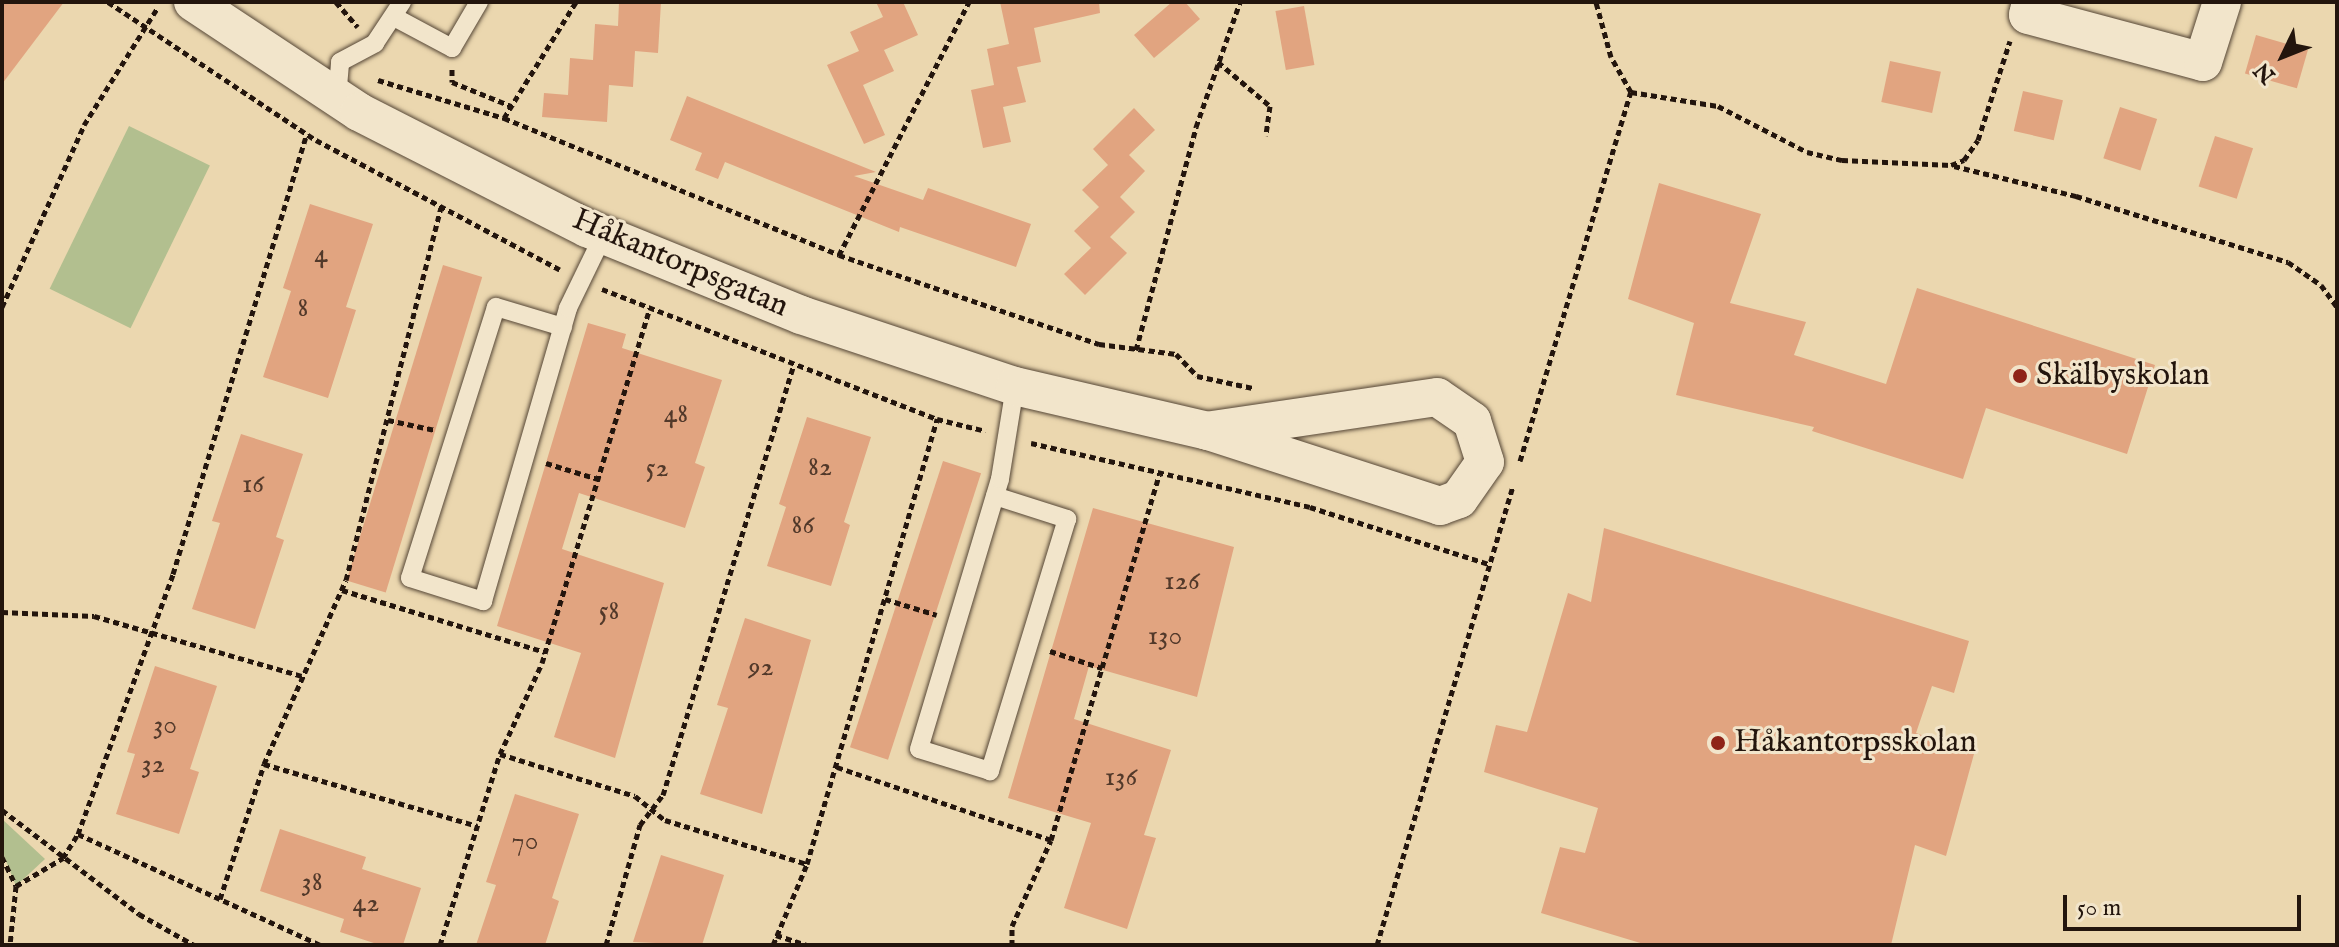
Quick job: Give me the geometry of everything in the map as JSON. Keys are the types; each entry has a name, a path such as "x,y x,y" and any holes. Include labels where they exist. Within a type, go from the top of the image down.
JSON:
{"street":[{"name":"Håkantorpsgatan","path":"193,2 339,80 604,234 801,315 1015,386 1208,431 1440,506 1459,499 1485,462 1472,421 1437,397 1208,431"},
{"path":"2029,8 2203,62 2222,2"}],"lane":[{"path":"339,80 375,43 398,10 452,48 479,2"},
{"path":"563,327 496,307 410,578 483,601 563,327 604,234"},
{"path":"995,496 1067,519 990,771 919,749 995,496 1015,386"}],"path":[{"path":"108,2 146,30"},
{"path":"2,307 84,125 161,2"},
{"path":"504,118 576,2"},
{"path":"839,255 969,2"},
{"path":"1136,350 1218,62 1240,2"},
{"path":"1377,945 1631,92 1611,57 1596,2"},
{"path":"1951,165 1964,160 1978,140 2015,26 2029,8"},
{"path":"452,48 452,82 511,106"},
{"path":"1218,62 1270,106 1266,136"},
{"path":"339,80 379,80 504,118 839,255 1099,344 1176,354"},
{"path":"1631,92 1718,106 1807,152 1842,160 1951,165 2076,196 2288,262 2321,285 2337,307"},
{"path":"16,886 63,858 78,834 151,632 307,134"},
{"path":"220,899 264,764 342,590 441,208"},
{"path":"440,945 500,754 545,652 650,308"},
{"path":"606,945 640,825 663,795 794,365"},
{"path":"773,945 807,864 937,419"},
{"path":"388,420 455,435"},
{"path":"524,456 598,479"},
{"path":"1012,945 1012,926 1051,840 1159,475"},
{"path":"342,590 545,652"},
{"path":"885,599 957,621"},
{"path":"2,612 94,616 302,676"},
{"path":"1029,644 1102,668"},
{"path":"500,754 635,796 654,808 665,820 807,864"},
{"path":"264,764 477,826"},
{"path":"837,767 1051,840"},
{"path":"2,810 139,914 194,945"},
{"path":"78,834 320,945"},
{"path":"2,857 16,886 10,945"},
{"path":"776,935 806,945"}],"green space":[{"path":"129,126 210,165 131,328 50,289"},
{"path":"2,819 45,859 16,886 2,851"}],"building":[{"path":"2,2 64,2 2,84"},
{"path":"619,2 661,2 658,53 635,51 633,87 609,85 607,122 542,117 544,93 568,95 570,58 593,60 595,24 618,26"},
{"path":"876,2 903,2 918,35 884,50 894,71 863,85 885,135 864,144 827,65 859,51 850,32 883,17"},
{"path":"1000,2 1099,2 1100,13 1034,28 1041,62 1017,67 1026,102 1003,107 1011,142 983,148 971,90 994,85 987,49 1009,44"},
{"path":"1172,2 1185,2 1200,19 1154,58 1134,35"},
{"path":"1304,6 1314,65 1286,70 1275,11"},
{"path":"2256,35 2308,50 2297,88 2245,73"},
{"path":"1890,61 1941,72 1932,113 1881,102"},
{"path":"2023,91 2063,100 2054,140 2014,131"},
{"path":"687,96 876,172 854,176 923,200 928,188 1031,224 1016,267 900,227 899,232 725,162 718,179 695,170 702,153 670,140"},
{"path":"2120,107 2157,119 2140,170 2103,158"},
{"path":"1134,108 1155,130 1129,155 1145,171 1120,197 1135,212 1110,237 1127,253 1085,295 1064,274 1091,248 1074,231 1099,207 1082,190 1108,165 1093,149"},
{"path":"2215,136 2253,148 2237,199 2199,186"},
{"path":"1659,183 1761,214 1730,303 1806,322 1794,355 1886,384 1917,288 2155,365 2127,454 1986,408 1963,479 1812,431 1814,427 1676,395 1694,323 1628,299"},
{"path":"310,204 373,224 346,307 356,310 328,398 263,377 291,291 283,288"},
{"path":"443,265 482,277 386,593 347,581"},
{"path":"588,323 626,334 622,348 722,380 695,463 705,467 685,528 579,493 562,549 664,583 615,758 554,737 581,653 497,626"},
{"path":"807,417 871,437 844,522 850,525 831,586 767,566 786,507 779,504"},
{"path":"241,434 303,454 276,537 284,540 255,629 192,609 220,523 212,521"},
{"path":"943,461 981,473 888,760 850,747"},
{"path":"1093,508 1234,547 1197,697 1089,666 1074,719 1171,750 1144,835 1156,838 1127,929 1064,908 1091,823 1008,798"},
{"name":"Håkantorpsskolan","path":"1604,528 1969,641 1954,693 1932,686 1916,733 1974,754 1946,856 1915,845 1891,945 1647,945 1541,913 1560,847 1585,853 1598,808 1484,772 1496,725 1527,732 1568,593 1591,602"},
{"path":"745,618 811,640 762,814 700,794 728,708 717,705"},
{"path":"155,666 217,686 190,769 199,772 179,834 116,814 135,754 127,752"},
{"path":"515,794 579,814 552,898 559,901 545,945 476,945 496,885 486,882"},
{"path":"280,829 366,857 362,869 421,888 403,945 380,945 340,932 344,919 260,891"},
{"path":"661,855 724,875 702,945 633,942"}],"place":[{"name":"Skälbyskolan","path":"2020,376"},
{"name":"Håkantorpsskolan","path":"1718,743"}]}
